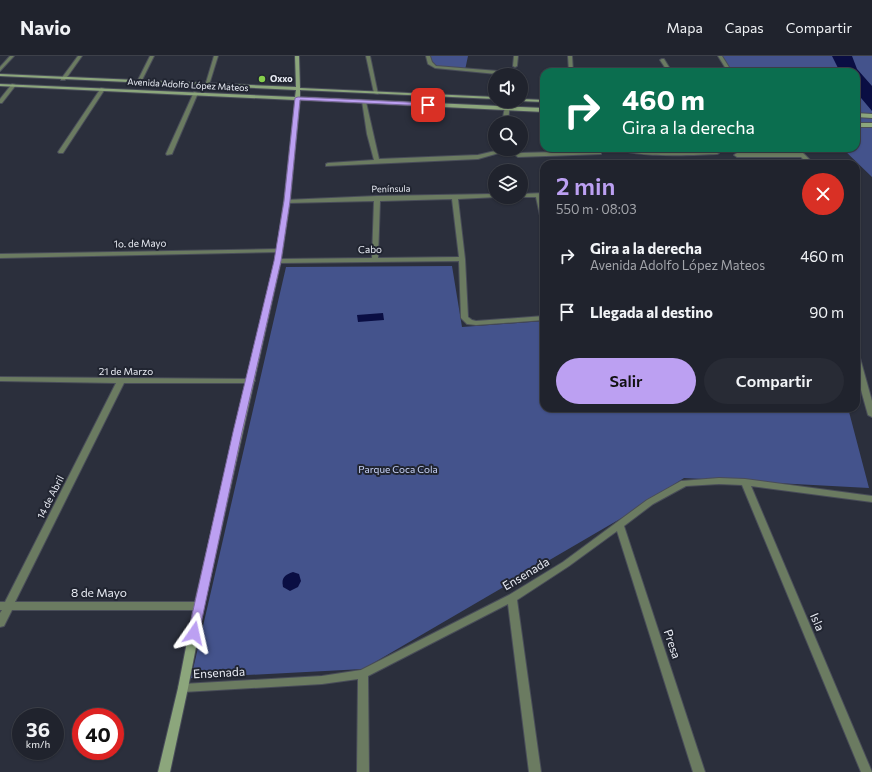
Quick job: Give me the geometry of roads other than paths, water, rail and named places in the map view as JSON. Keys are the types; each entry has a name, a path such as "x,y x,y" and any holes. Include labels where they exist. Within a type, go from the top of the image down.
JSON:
{"main road":[{"path":"164,772 183,688 199,606 278,261 287,201 298,94 297,56"},
{"name":"Avenida Adolfo López Mateos","path":"0,76 207,85 364,102 488,107"},
{"name":"Avenida Adolfo López Mateos","path":"0,85 196,93 376,93 488,98"},
{"path":"528,100 540,101"},
{"name":"Avenida Adolfo López Mateos","path":"507,108 540,110"},
{"path":"860,115 872,116"},
{"path":"860,124 872,125"}],"street":[{"path":"0,70 12,56"},
{"path":"64,78 80,56"},
{"path":"138,82 152,56"},
{"path":"207,85 216,56"},
{"path":"368,56 376,93"},
{"path":"428,56 430,63 435,67 488,71"},
{"path":"515,66 516,56"},
{"path":"570,56 571,68"},
{"path":"720,56 728,68"},
{"path":"662,60 667,68"},
{"path":"0,102 14,85"},
{"path":"61,152 103,89"},
{"path":"168,154 196,93"},
{"path":"364,102 372,148 377,161"},
{"path":"506,116 507,108"},
{"path":"528,154 552,152"},
{"path":"575,152 599,154"},
{"path":"657,152 703,152"},
{"path":"799,152 807,160"},
{"path":"328,165 377,161 478,157 488,154"},
{"path":"737,155 802,155"},
{"path":"528,196 540,195"},
{"name":"Península","path":"287,201 488,196"},
{"path":"455,197 462,259 465,318 470,322 540,318"},
{"path":"375,259 377,198"},
{"name":"1o. de Mayo","path":"0,256 279,251"},
{"name":"Cabo","path":"278,261 462,259"},
{"path":"860,372 872,415"},
{"name":"21 de Marzo","path":"0,378 121,381 251,381"},
{"name":"14 de Abril","path":"0,623 4,606 121,381"},
{"name":"Ensenada","path":"183,688 322,680 364,674 512,598 566,564 650,502 684,483 719,481 745,482 872,500"},
{"name":"Isla","path":"745,482 867,772"},
{"name":"Presa","path":"619,524 700,772"},
{"path":"512,598 535,772"},
{"name":"8 de Mayo","path":"4,606 199,606"},
{"path":"363,772 364,674"}],"place":[{"name":"Oxxo","path":"262,79"}],"park label":[{"name":"Parque Coca Cola","path":"398,469"}]}
